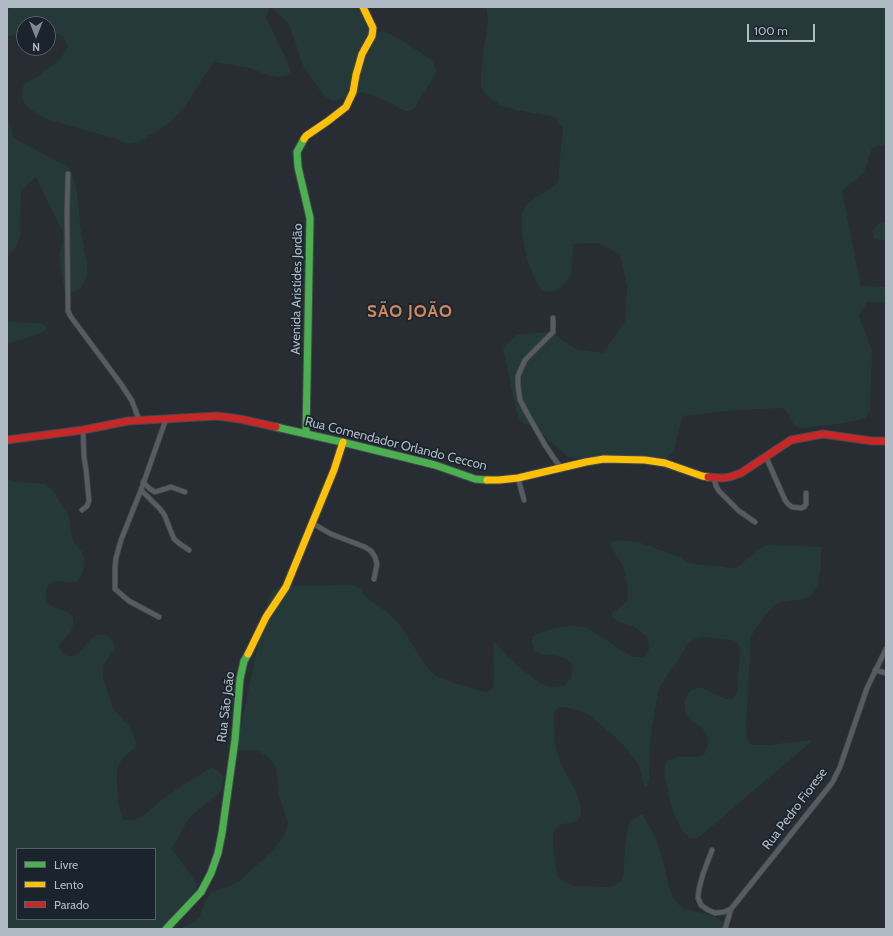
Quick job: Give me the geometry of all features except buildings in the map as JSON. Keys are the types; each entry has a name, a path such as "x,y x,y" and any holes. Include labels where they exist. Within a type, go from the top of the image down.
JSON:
{"street":[{"name":"Avenida Aristides Jordão","path":"306,434 310,218 298,167 297,152 306,136 346,107 353,92 362,54 372,36 373,28 363,7"},
{"path":"68,174 68,310 71,317 121,384 132,402 139,420"},
{"path":"553,318 553,332 526,360 518,376 518,385 520,400 545,445 561,468"},
{"name":"Rua Comendador Orlando Ceccon","path":"7,440 83,430 128,421 217,416 240,419 342,442 436,465 476,479 498,480 518,478 586,462 618,458 665,463 702,476 714,478 730,477 741,473 791,440 823,434 872,441 886,441"},
{"path":"159,617 135,605 115,589 115,571 116,558 121,540 141,490 166,419"},
{"path":"82,510 87,506 89,501 84,457 83,430"},
{"name":"Rua São João","path":"166,929 201,892 211,873 218,853 222,833 235,740 240,679 244,661 266,617 286,587 334,470 342,442"},
{"path":"766,457 788,504 801,508 804,507 806,504 806,493"},
{"path":"518,478 524,500"},
{"path":"714,478 719,491 739,511 755,522"},
{"path":"143,482 155,492 171,487 185,492"},
{"path":"141,490 164,514 174,539 189,550"},
{"path":"312,523 331,534 371,551 377,564 374,579"},
{"name":"Rua Pedro Fiorese","path":"725,929 731,909 832,783 840,767 867,688 886,649"},
{"path":"875,670 886,673"},
{"path":"712,850 703,874 698,898 701,905 715,913 724,912 731,909"}],"green space":[{"path":"10,7 269,7 266,18 287,61 290,72 287,76 279,77 267,75 250,68 214,62 188,102 175,118 161,129 136,143 124,143 117,139 50,120 28,108 24,103 22,96 24,84 60,60 68,46 63,37 56,33 56,16 16,16 16,34 7,37 7,11"},
{"path":"270,7 364,7 369,26 377,31 385,32 399,38 427,57 433,62 436,69 435,75 415,107 410,111 405,111 391,103 362,92 349,95 339,100 330,100 319,89 303,66 289,24"},
{"path":"486,7 886,7 886,144 872,148 863,173 842,191 861,286 886,287 886,303 867,302 859,316 872,351 870,411 866,417 860,420 844,423 799,428 794,425 789,415 783,408 737,410 683,416 674,449 664,460 574,458 567,456 534,427 523,423 516,410 503,347 517,335 550,332 554,333 576,349 603,353 625,321 627,287 620,254 597,243 573,244 571,274 568,280 560,288 548,292 542,291 538,285 528,263 524,245 522,233 522,212 528,203 558,182 563,128 555,117 502,106 488,97 484,92 481,86 481,75 488,20"},
{"path":"7,115 14,138 71,169 77,192 80,225 87,265 87,276 84,283 80,289 75,292 69,292 64,288 60,262 63,239 62,231 36,177 21,190 20,236 15,249 7,257"},
{"path":"886,221 886,240 874,238 872,232 874,228 878,224"},
{"path":"7,322 40,323 45,325 47,328 45,331 38,334 7,344"},
{"path":"7,479 14,482 45,484 52,489 68,513 71,534 84,558 82,573 77,581 55,581 46,589 46,599 49,604 68,612 73,618 71,631 60,644 59,648 67,656 73,656 79,653 96,635 102,634 108,635 114,644 115,648 104,664 103,677 111,703 115,711 129,726 135,738 136,744 134,749 122,759 117,772 118,803 123,819 133,820 141,817 168,795 210,768 214,768 219,771 224,777 222,788 218,794 193,814 171,848 193,878 197,890 187,903 160,929 7,929"},
{"path":"618,540 638,542 677,556 690,563 729,568 735,568 762,547 769,545 821,547 821,565 818,584 814,592 809,597 782,602 776,605 767,613 751,636 746,727 747,739 752,745 767,745 813,740 697,838 690,838 685,834 674,814 664,772 665,764 668,760 677,757 698,757 705,753 708,737 703,729 690,719 685,711 685,700 687,695 692,690 697,688 702,688 725,699 734,698 737,692 740,655 740,648 737,642 732,640 704,637 693,640 687,645 661,685 658,692 652,727 649,780 647,788 644,786 637,762 612,734 587,714 580,711 565,707 558,708 555,712 555,745 560,761 578,796 581,809 581,815 577,821 560,825 555,829 553,834 555,861 557,875 559,878 576,886 608,887 614,886 620,882 623,877 628,827 632,820 640,815 643,815 660,849 673,898 685,909 708,914 734,929 181,929 195,921 200,916 210,893 238,882 272,851 286,831 288,822 279,796 276,769 273,762 258,751 239,751 237,746 265,611 272,591 285,586 351,585 360,588 369,600 394,618 430,671 438,677 488,692 493,688 493,644 496,642 512,661 537,681 543,685 557,687 565,685 571,678 571,663 565,658 542,654 535,651 532,644 532,637 539,633 560,627 586,627 633,657 643,657 647,655 649,649 646,636 634,627 612,618 612,613 627,600 628,592 624,568 610,545 612,541"}],"traffic: fast":[{"path":"304,139 297,152 298,167 310,218 306,434"},
{"path":"276,427 435,465 475,479 487,480"},
{"path":"166,929 201,892 211,873 218,853 235,740 240,679 244,661 248,654"}],"traffic: slow":[{"path":"304,139 346,107 353,92 362,54 372,36 373,28 363,7"},
{"path":"248,654 266,617 286,587 334,470 343,442"},
{"path":"487,480 518,478 604,459 645,460 665,463 708,477"}],"traffic: jam":[{"path":"7,440 83,430 128,421 217,416 240,419 276,427"},
{"path":"708,477 722,478 741,473 791,440 823,434 872,441 886,441"}],"district":[{"name":"SÃO JOÃO","path":"410,312"}]}
